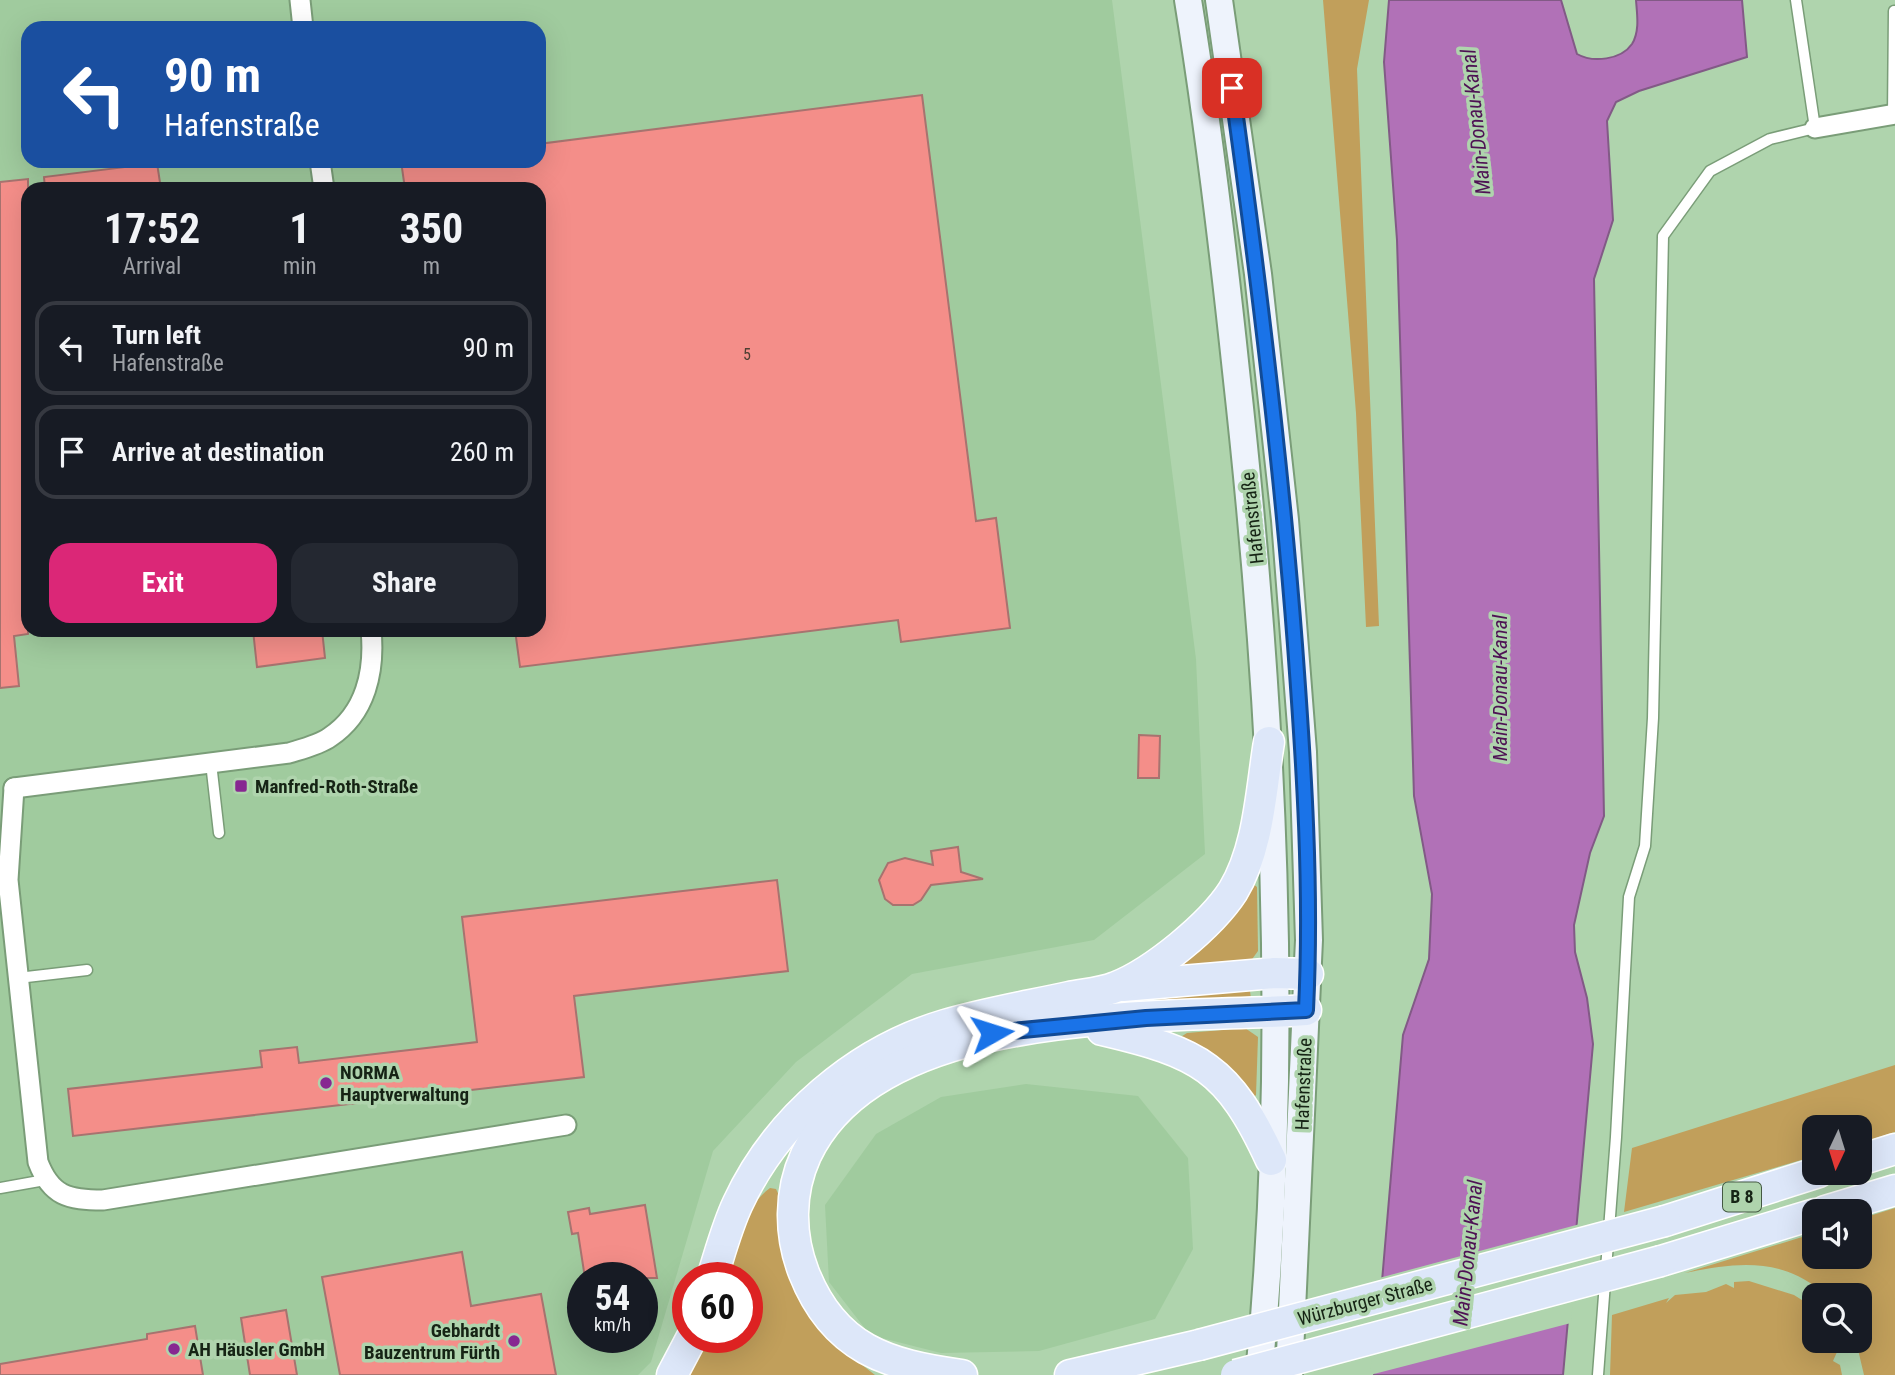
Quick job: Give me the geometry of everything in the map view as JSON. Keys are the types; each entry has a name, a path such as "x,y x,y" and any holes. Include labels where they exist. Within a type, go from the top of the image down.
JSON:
{"main road":[{"name":"Hafenstraße","path":"1188,0 1226,275 1256,545 1269,743 1275,1012 1271,1160 1259,1375"},
{"name":"Hafenstraße","path":"1219,0 1258,274 1285,520 1303,752 1309,903 1308,974 1289,1375"},
{"path":"1115,987 1196,933 1232,891 1250,851 1269,743"},
{"path":"717,1262 738,1202 759,1167 805,1110 863,1061 891,1045 944,1025 1115,987 1275,973 1308,974"},
{"path":"962,1375 916,1370 876,1356 839,1329 814,1298 794,1239 793,1208 800,1167 825,1123 843,1104 889,1072 949,1046 992,1033 1078,1024 1306,1010"},
{"path":"1078,1024 1154,1042 1191,1056 1226,1084 1251,1117 1271,1160"},
{"path":"1872,1156 1895,1149"},
{"name":"Würzburger Straße","path":"1070,1375 1199,1345 1665,1221 1802,1177"},
{"path":"1865,1199 1895,1190"},
{"name":"Würzburger Straße","path":"1236,1375 1661,1261 1802,1218"},
{"path":"672,1375 684,1353"}],"street":[{"path":"300,0 302,21"},
{"path":"1815,128 1894,114"},
{"path":"371,637 371,674 363,696 354,716 329,738 289,753 7,783 8,880 38,1162 45,1180 59,1194 80,1200 103,1200 566,1125"}],"lane":[{"path":"1598,1375 1616,1137 1629,897 1644,846 1653,718 1663,236 1710,170 1770,139 1815,128 1796,0"},
{"path":"1894,11 1894,114"},
{"path":"211,763 219,833"},
{"path":"18,978 87,970"},
{"path":"0,1188 45,1180"}],"shaded area":[{"path":"0,0 1112,0 1196,659 1205,854 1094,940 912,974 796,1062 713,1151 680,1262 672,1262 672,1291 658,1338 658,1262 567,1262 567,1353 654,1353 651,1362 638,1375 0,1375"},
{"path":"1323,0 1369,0 1357,69 1379,626 1366,627 1356,413"},
{"path":"1253,884 1257,887 1258,951 1250,962 1179,973 1175,961"},
{"path":"1221,990 1250,991 1251,999 1143,1010 1142,1002"},
{"path":"1245,1028 1258,1037 1256,1095 1252,1099 1179,1038 1187,1033"},
{"path":"1895,1065 1895,1132 1872,1139 1872,1115 1802,1115 1802,1160 1624,1212 1632,1148"},
{"path":"1026,1084 1138,1096 1188,1158 1193,1249 1155,1319 1039,1351 941,1353 870,1335 829,1282 825,1205 876,1134 941,1097"},
{"path":"770,1188 776,1189 779,1196 782,1242 795,1284 804,1301 827,1333 875,1375 685,1375 695,1353 763,1353 763,1262 727,1262 746,1217"},
{"path":"1895,1208 1895,1375 1864,1375 1859,1353 1872,1353 1872,1283 1810,1283 1776,1268 1742,1265 1685,1273 1802,1237 1802,1269 1872,1269 1872,1215"},
{"path":"1749,1281 1802,1300 1802,1353 1837,1353 1833,1361 1840,1365 1842,1375 1610,1375 1612,1315 1669,1298 1666,1303 1675,1295 1706,1292 1726,1284 1734,1288 1734,1282"}],"water":[{"name":"Main-Donau-Kanal","path":"1389,0 1561,0 1577,54 1599,59 1621,54 1632,44 1637,28 1636,0 1742,0 1747,57 1639,91 1616,102 1607,121 1613,220 1594,279 1604,816 1590,853 1574,925 1575,952 1587,998 1593,1044 1563,1375 1374,1375 1403,1035 1429,959 1432,894 1414,796 1397,240 1384,62"}],"pier":[{"path":"1580,1224 1571,1323 1370,1375 1379,1278"}],"building":[{"path":"922,95 976,521 996,518 1010,628 901,642 898,620 520,667 516,637 546,637 546,182 404,182 402,168 546,168 546,143"},
{"path":"117,168 158,168 160,182 44,182 44,177"},
{"path":"28,179 28,182 21,182 21,635 14,636 19,686 0,688 0,182"},
{"path":"254,637 323,637 325,658 257,667"},
{"path":"1139,735 1160,736 1159,778 1138,778"},
{"path":"958,847 961,872 983,879 931,885 921,900 913,905 893,905 885,899 879,880 888,863 905,858 933,865 931,851"},
{"path":"777,880 788,971 574,996 584,1077 73,1136 68,1089 262,1067 260,1051 297,1047 299,1063 477,1042 462,917"},
{"path":"645,1205 654,1262 583,1262 578,1233 572,1234 568,1212 589,1208 590,1214"},
{"path":"462,1252 471,1306 541,1294 556,1375 340,1375 322,1277"},
{"path":"286,1310 297,1375 250,1375 241,1318"},
{"path":"195,1326 203,1375 0,1375 0,1364 147,1339 147,1334"}],"place":[{"name":"Manfred-Roth-Straße","path":"241,786"},
{"name":"NORMA Hauptverwaltung","path":"326,1083"},
{"name":"Gebhardt Bauzentrum Fürth","path":"514,1341"},
{"name":"AH Häusler GmbH","path":"174,1349"}],"route":[{"path":"992,1033 1146,1018 1306,1010 1309,903 1303,752 1285,520 1258,274 1232,88"}]}
